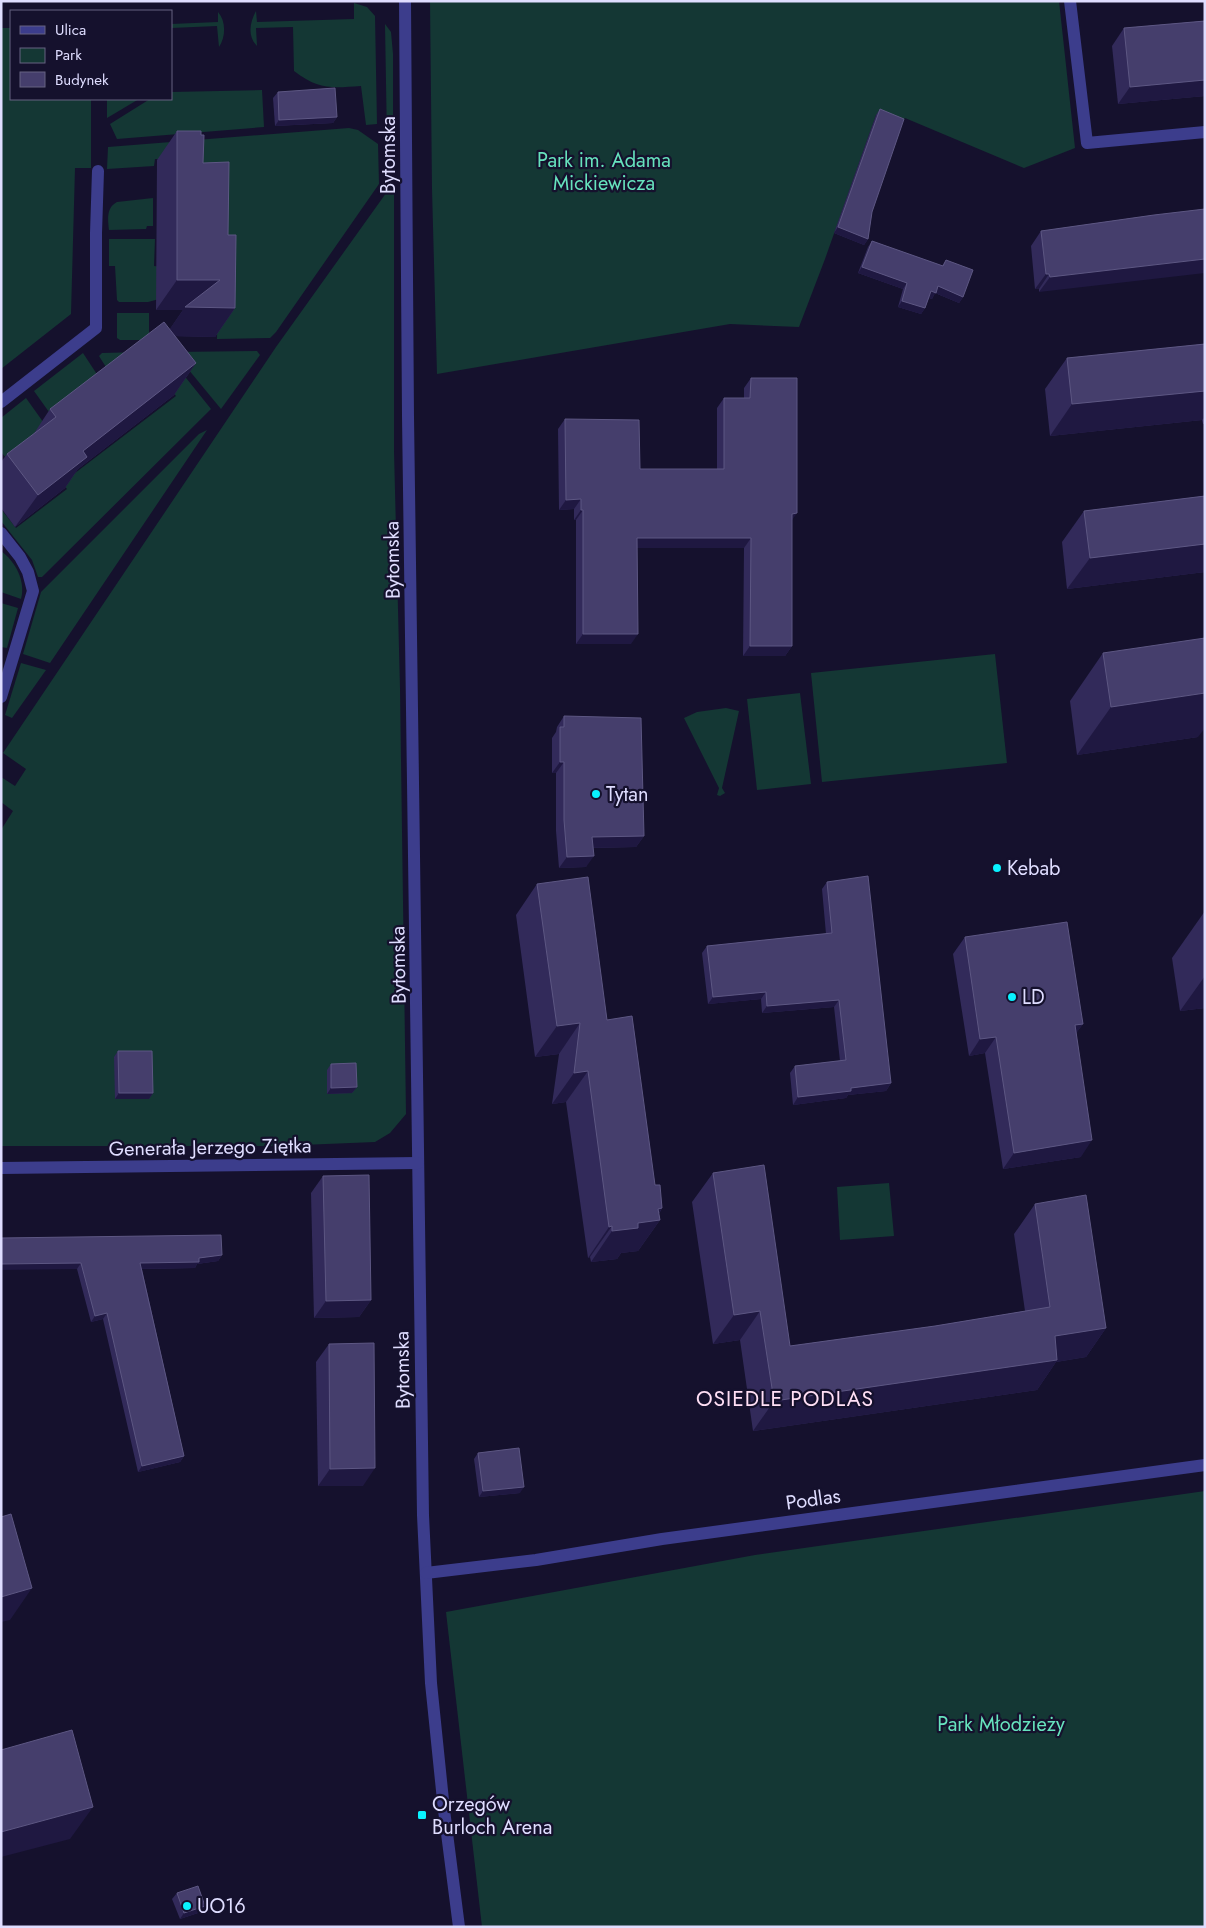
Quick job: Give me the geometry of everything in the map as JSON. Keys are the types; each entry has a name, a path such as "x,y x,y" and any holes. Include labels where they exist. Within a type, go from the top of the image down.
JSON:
{"street":[{"name":"Bytomska","path":"405,1 408,406 423,1515 431,1683 444,1810 459,1927"},
{"path":"1070,1 1087,143 1205,132"},
{"path":"1,402 96,328 98,171"},
{"path":"1,533 20,557 28,572 33,591 1,697"},
{"name":"Generała Jerzego Ziętka","path":"1,1168 418,1163"},
{"name":"Podlas","path":"426,1573 536,1560 662,1539 1205,1465"}],"green space":[{"name":"Park im. Adama Mickiewicza","path":"430,1 1059,1 1075,148 1024,168 905,118 900,125 876,115 799,327 730,324 437,374 432,189"},
{"path":"354,3 367,7 375,16 377,124 366,125 361,86 333,87 318,85 294,71 293,27 256,28 257,46 251,33 251,24 256,11 257,22 354,19"},
{"path":"218,12 223,20 224,29 223,39 219,47 217,26 172,28 172,24 218,22"},
{"path":"385,24 391,32 393,54 393,143 387,141"},
{"path":"1,28 10,28 10,100 91,100 91,168 75,168 71,314 1,369"},
{"path":"262,90 264,127 117,139 110,124 148,100 172,100 172,92"},
{"path":"107,100 137,100 107,118"},
{"path":"349,128 358,130 378,144 379,184 270,338 217,339 218,263 186,159 155,159 154,166 107,169 108,147"},
{"path":"394,187 394,451 400,688 406,1114 390,1133 375,1142 277,1146 1,1146 1,830 13,811 1,802 1,777 15,786 26,769 3,753 276,347 389,189"},
{"path":"153,198 153,226 147,226 146,229 109,230 108,214 113,204"},
{"path":"109,239 155,239 154,266 162,267 163,298 148,302 119,302 117,300 115,266 109,266"},
{"path":"117,313 149,313 149,340 120,340 117,338"},
{"path":"257,351 260,355 221,409 174,352"},
{"path":"142,352 166,353 211,409 42,577 38,577 32,560 1,521 1,509 16,528 67,489 62,483 176,396"},
{"path":"142,352 111,375 99,356 102,353"},
{"path":"83,353 102,382 54,419 34,391"},
{"path":"26,398 46,426 11,464 1,452 1,418"},
{"path":"207,430 50,663 23,654 41,592 199,434"},
{"path":"1,551 11,560 21,579 21,599 1,592"},
{"path":"1,603 18,608 7,648 1,647"},
{"path":"995,654 1007,763 822,782 811,673"},
{"path":"21,663 46,670 12,718 5,715"},
{"path":"800,693 811,784 757,790 747,699"},
{"path":"726,708 739,711 722,788 725,793 720,796 717,795 719,788 684,718 697,712"},
{"path":"889,1183 894,1236 840,1240 837,1187"},
{"name":"Park Młodzieży","path":"1205,1491 1205,1927 482,1927 446,1612 755,1555"}],"building":[{"path":"1205,21 1205,80 1130,87 1124,28"},
{"path":"335,88 337,117 279,120 278,92"},
{"path":"880,109 904,119 872,212 868,239 838,227"},
{"path":"177,131 201,131 201,135 204,135 203,163 229,162 228,235 236,235 235,308 185,307 220,280 177,280"},
{"path":"1205,209 1205,259 1050,277 1049,274 1046,274 1041,231"},
{"path":"872,241 943,266 946,260 973,270 963,297 938,286 936,293 931,291 925,308 902,301 907,283 862,267"},
{"path":"164,322 196,363 83,451 87,457 38,495 7,454 56,417 50,409"},
{"path":"1205,344 1205,391 1072,404 1067,358"},
{"path":"751,378 797,378 797,513 792,514 792,646 750,646 751,538 637,538 638,634 583,634 583,510 581,510 581,499 566,500 565,419 639,420 640,469 724,469 724,398 750,398"},
{"path":"1205,496 1205,544 1090,558 1084,511"},
{"path":"1205,638 1205,693 1111,707 1103,653"},
{"name":"Tytan","path":"564,716 641,718 644,836 592,837 594,856 567,857 564,820 564,762 560,762 560,727 564,727"},
{"path":"868,876 891,1083 851,1088 851,1091 798,1097 795,1066 846,1060 839,1000 767,1006 766,992 713,997 707,946 832,933 827,882"},
{"path":"588,877 607,1020 632,1016 655,1185 660,1185 662,1208 658,1209 660,1220 638,1223 638,1228 612,1231 612,1226 609,1227 588,1071 574,1073 580,1023 557,1026 537,884"},
{"path":"1067,922 1083,1024 1075,1025 1092,1140 1014,1153 996,1037 980,1039 965,937"},
{"path":"118,1051 152,1051 153,1093 119,1093"},
{"path":"356,1063 357,1087 331,1088 331,1064"},
{"path":"764,1165 790,1346 935,1326 1050,1307 1035,1204 1086,1195 1106,1328 1055,1336 1057,1360 774,1401 760,1311 734,1315 713,1173"},
{"path":"369,1175 371,1300 326,1301 323,1176"},
{"path":"221,1235 222,1255 199,1258 199,1262 140,1263 184,1456 142,1466 107,1313 95,1316 81,1263 1,1264 1,1238"},
{"path":"374,1343 375,1468 330,1469 329,1344"},
{"path":"519,1448 524,1487 483,1491 478,1453"},
{"path":"11,1514 32,1588 1,1597 1,1517"},
{"path":"72,1730 93,1807 1,1832 1,1750"},
{"path":"198,1886 205,1906 184,1913 177,1893"}],"place":[{"name":"Tytan","path":"596,794"},
{"name":"Kebab","path":"997,868"},
{"name":"LD","path":"1012,997"},
{"name":"Orzegów Burloch Arena","path":"422,1815"},
{"name":"UO16","path":"187,1906"}],"district":[{"name":"OSIEDLE PODLAS","path":"785,1399"}]}
